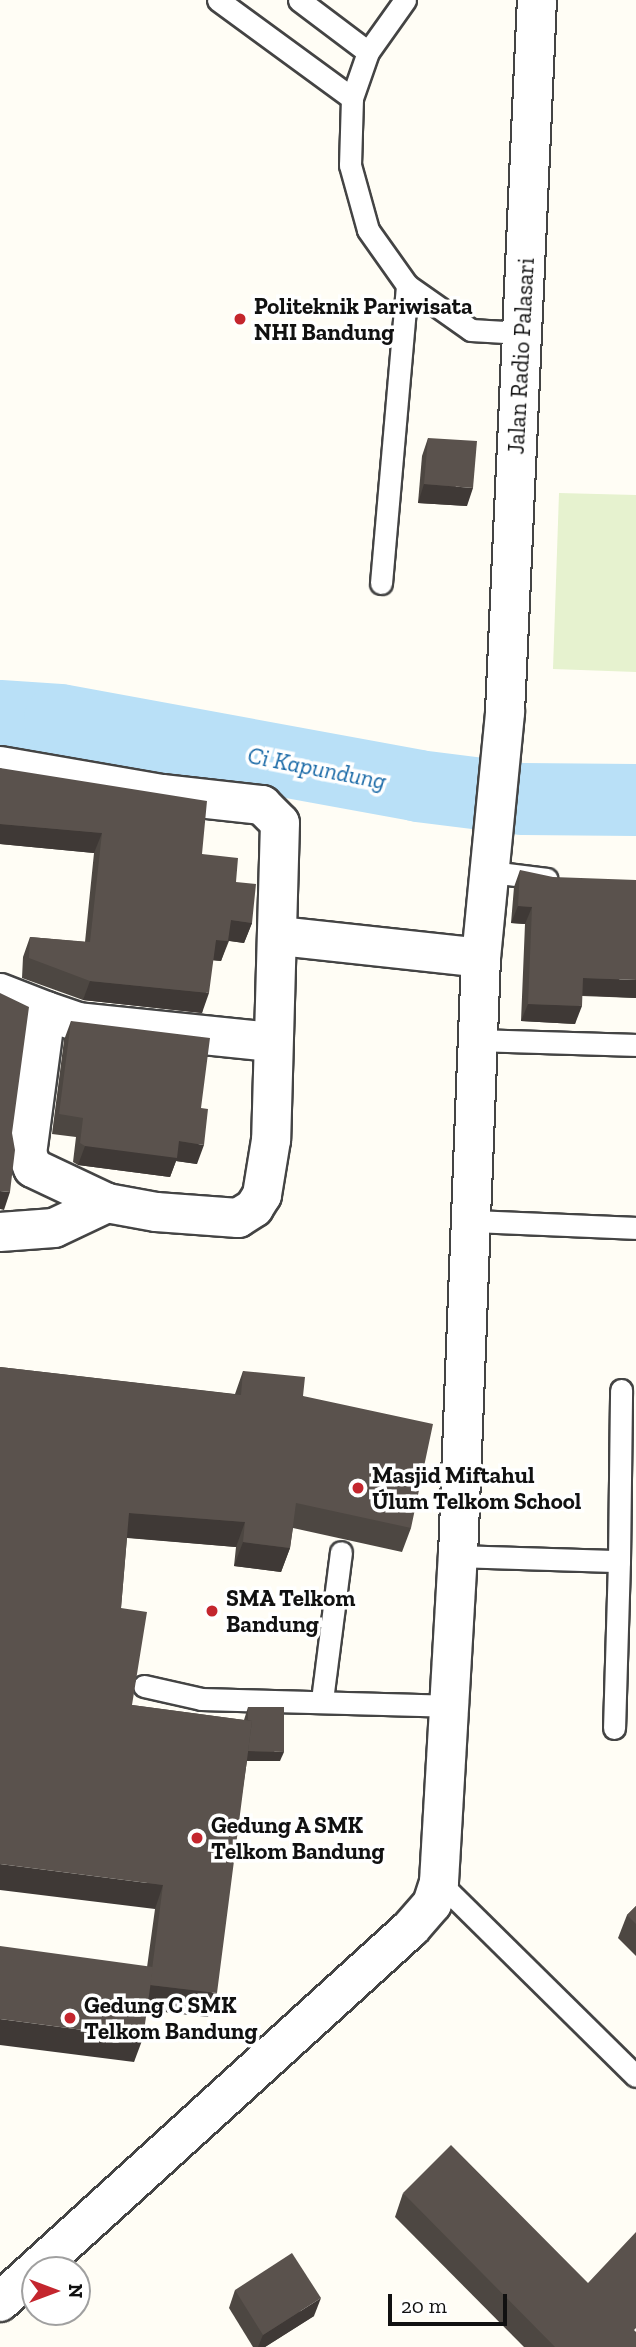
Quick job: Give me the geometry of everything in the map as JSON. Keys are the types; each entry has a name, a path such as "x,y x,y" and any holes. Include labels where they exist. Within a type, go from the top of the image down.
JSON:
{"street":[{"name":"Jalan Radio Palasari","path":"439,1882 447,1706 458,1556 466,1281 472,1221 481,958 497,823 505,712 537,0"},
{"path":"0,766 162,794 262,805 273,812 280,824 279,936 272,1042 271,1140 262,1195 254,1209 238,1218 156,1212 107,1203 33,1168 27,1154 47,1011"},
{"path":"279,936 481,958"},
{"path":"0,993 78,1022 272,1042"},
{"path":"0,1232 54,1228 107,1203"},
{"path":"0,2302 411,1928 432,1904 439,1882"}],"lane":[{"path":"218,0 352,98"},
{"path":"299,0 368,52"},
{"path":"405,0 368,52 352,98 350,165 368,230 407,285 471,330 522,333"},
{"path":"382,583 407,285"},
{"path":"491,872 571,881"},
{"path":"477,1040 636,1045"},
{"path":"472,1221 636,1228"},
{"path":"614,1728 621,1390"},
{"path":"322,1700 341,1552"},
{"path":"458,1556 619,1561"},
{"path":"144,1686 201,1699 322,1700 447,1706"},
{"path":"439,1882 636,2076"}],"green space":[{"path":"559,493 636,495 636,672 553,669"}],"building":[{"path":"428,438 477,441 473,488 424,484"},
{"path":"0,768 207,801 202,854 238,858 236,882 256,884 252,923 231,920 228,941 216,940 209,993 90,981 29,958 30,937 90,942 102,833 0,824"},
{"path":"520,870 553,877 636,880 636,980 583,978 582,1006 528,1004 532,907 518,906"},
{"path":"0,993 29,1007 12,1133 15,1150 10,1192 0,1191"},
{"path":"71,1021 210,1038 201,1108 208,1109 204,1145 179,1141 177,1158 85,1146 80,1143 83,1118 59,1114"},
{"path":"0,1367 241,1395 243,1371 305,1377 303,1396 433,1424 411,1528 296,1503 290,1548 243,1542 245,1522 129,1513 121,1608 147,1612 132,1705 252,1721 217,1993 150,1985 163,1885 0,1864"},
{"path":"248,1707 284,1707 284,1752 248,1751 252,1721 248,1720"},
{"path":"636,1906 636,1924 627,1915"},
{"name":"Gedung C SMK Telkom Bandung","path":"0,1946 153,1967 143,2038 0,2019"},
{"path":"451,2145 588,2283 636,2232 636,2347 555,2347 403,2193"},
{"path":"292,2253 321,2298 263,2335 235,2290"}],"waterway":[{"name":"Ci Kapundung","path":"0,716 60,720 418,786 523,799 636,800"}],"place":[{"name":"Politeknik Pariwisata NHI Bandung","path":"240,319"},
{"name":"Masjid Miftahul Úlum Telkom School","path":"358,1488"},
{"name":"SMA Telkom Bandung","path":"212,1611"},
{"name":"Gedung A SMK Telkom Bandung","path":"197,1838"},
{"name":"Gedung C SMK Telkom Bandung","path":"70,2018"}]}
